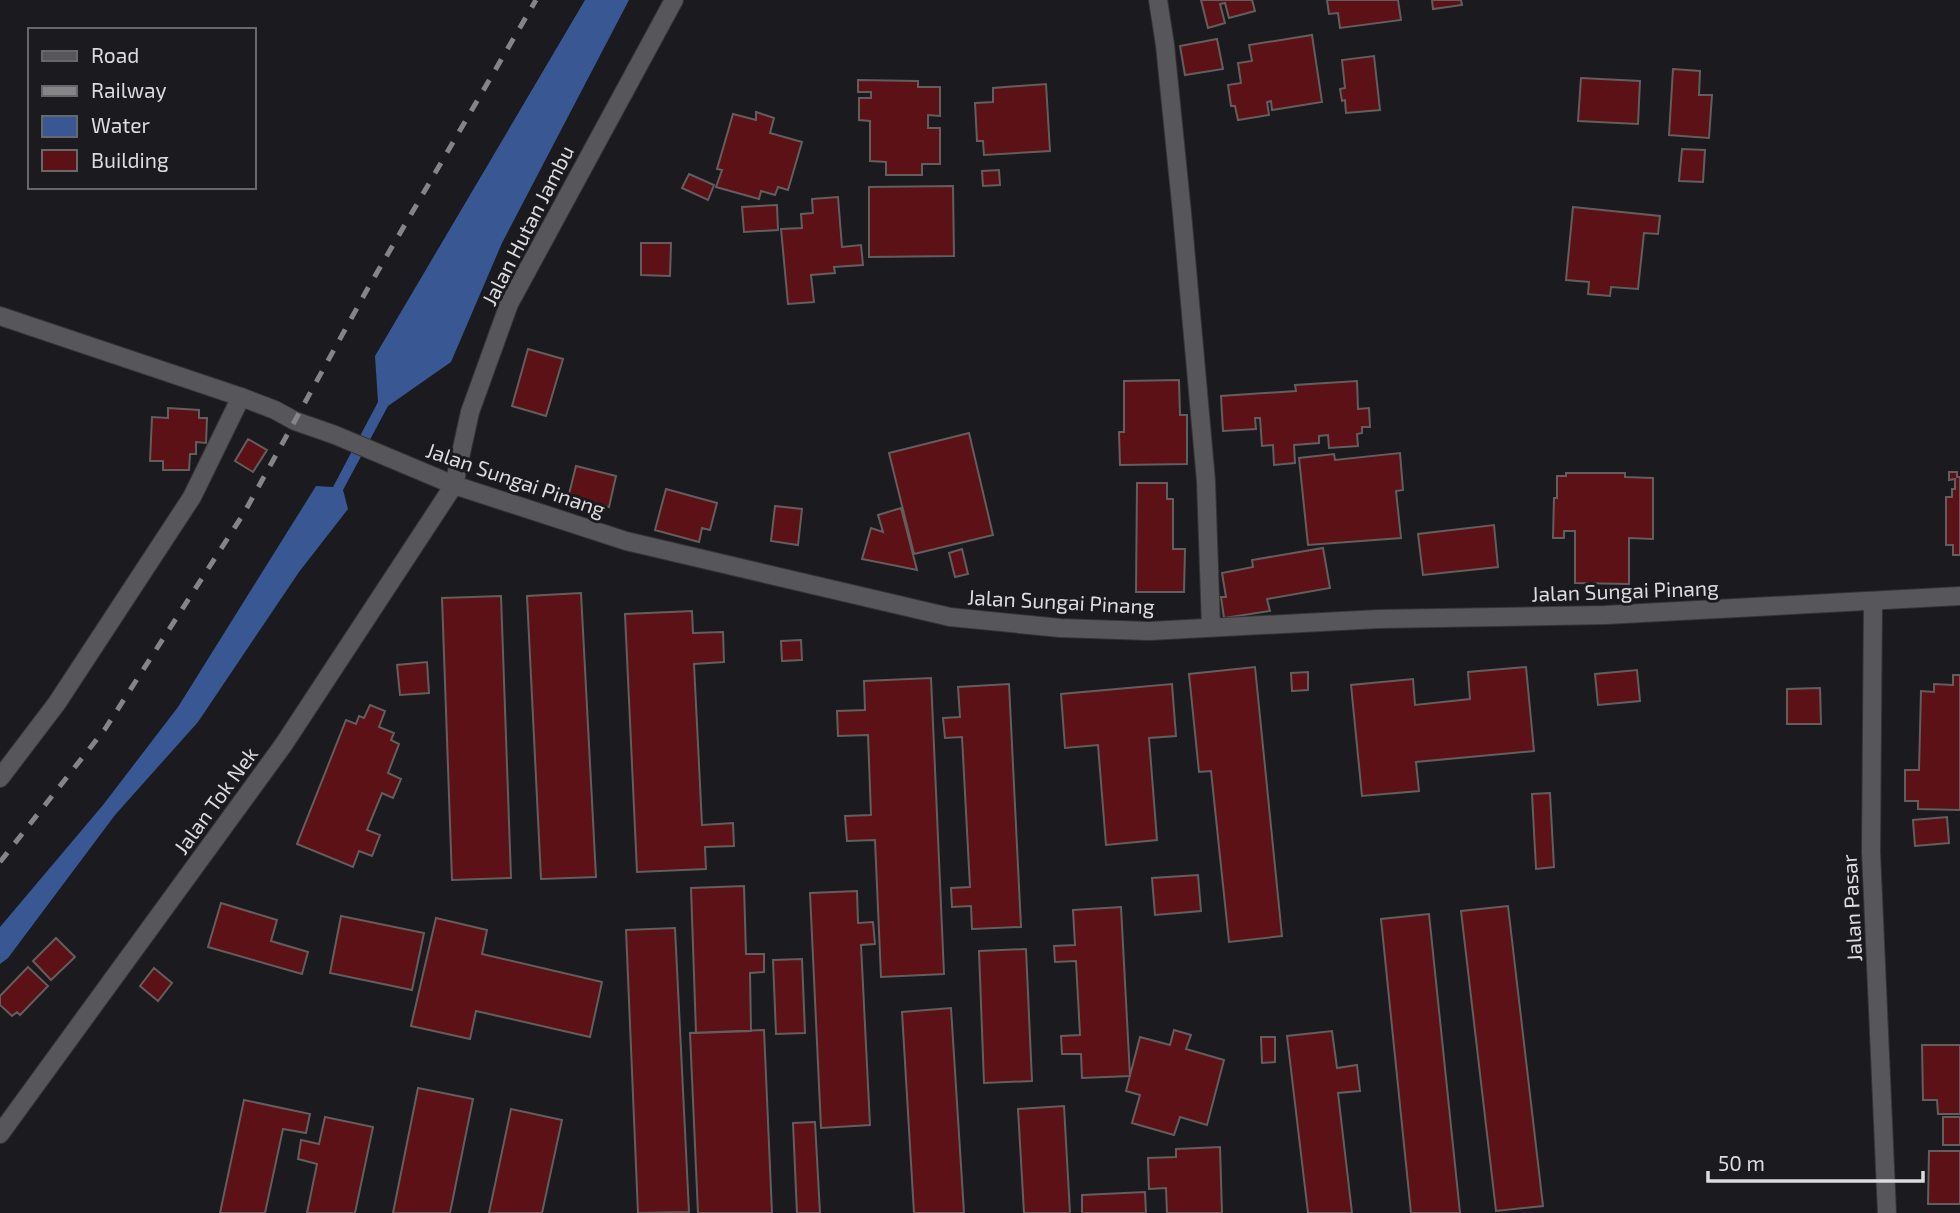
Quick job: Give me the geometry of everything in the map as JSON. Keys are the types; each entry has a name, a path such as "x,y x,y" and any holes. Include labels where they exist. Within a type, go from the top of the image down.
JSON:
{"street":[{"name":"Jalan Hutan Jambu","path":"454,485 470,412 509,304 674,0"},
{"path":"1158,0 1182,213 1206,481 1210,627"},
{"name":"Jalan Sungai Pinang","path":"0,316 241,397 454,485 626,541 950,617 1060,628 1149,631 1379,619 1605,615 1960,596"},
{"path":"0,778 57,703 192,497 241,397"},
{"name":"Jalan Tok Nek","path":"0,1133 284,744 454,485"},
{"name":"Jalan Pasar","path":"1873,601 1871,852 1887,1213"}],"water":[{"path":"585,0 629,0 502,243 451,362 388,406 343,490 348,509 299,572 198,722 115,815 8,958 0,964 0,927 103,805 178,707 316,486 333,487 378,402 375,356"}],"building":[{"path":"1201,0 1252,0 1255,11 1229,18 1225,3 1220,4 1225,23 1208,28"},
{"path":"1327,0 1398,0 1401,20 1340,28 1338,13 1329,14"},
{"path":"1432,0 1461,0 1462,5 1433,9"},
{"path":"1312,35 1322,102 1272,110 1271,101 1267,102 1269,115 1238,120 1235,106 1231,106 1228,85 1241,83 1238,63 1252,61 1249,45"},
{"path":"1217,39 1223,69 1185,75 1180,46"},
{"path":"1374,56 1380,110 1346,113 1345,100 1342,101 1340,89 1345,88 1342,60"},
{"path":"1673,69 1700,71 1699,95 1712,95 1709,138 1669,135"},
{"path":"1581,78 1640,81 1638,124 1578,121"},
{"path":"858,80 918,81 918,87 940,87 940,116 928,115 928,128 940,128 940,164 922,164 922,175 886,175 886,162 870,161 870,121 859,120 859,98 871,98 871,92 858,92"},
{"path":"1046,84 1050,151 984,155 983,141 977,141 975,103 993,102 993,88"},
{"path":"756,112 774,118 770,133 802,142 788,190 778,187 775,195 761,191 759,199 716,187 722,170 717,169 733,114 756,120"},
{"path":"1682,149 1705,150 1703,182 1679,181"},
{"path":"999,170 1000,185 983,186 982,171"},
{"path":"689,174 714,185 708,200 682,188"},
{"path":"953,186 954,256 869,257 869,187"},
{"path":"838,197 842,247 861,245 863,265 834,267 835,273 811,275 814,302 788,304 781,229 802,228 801,214 813,213 812,199"},
{"path":"777,205 778,230 744,232 742,207"},
{"path":"1573,207 1660,216 1658,234 1644,233 1638,289 1611,287 1610,296 1588,294 1589,282 1566,280"},
{"path":"641,243 671,243 670,276 641,275"},
{"path":"528,349 563,359 546,416 512,406"},
{"path":"1179,380 1180,415 1187,415 1187,464 1120,465 1119,432 1124,432 1124,381"},
{"path":"1357,381 1358,409 1369,408 1370,427 1362,427 1362,433 1357,434 1358,446 1329,448 1328,435 1319,436 1319,443 1294,445 1295,463 1274,465 1273,445 1262,446 1260,418 1255,418 1256,429 1223,431 1221,396 1296,391 1295,385"},
{"path":"168,408 199,410 199,418 207,418 206,443 196,442 196,454 190,454 189,470 163,470 163,461 150,461 152,417 168,418"},
{"path":"969,433 993,535 914,554 889,453"},
{"path":"248,439 267,450 253,472 235,461"},
{"path":"1400,453 1403,490 1396,491 1401,538 1308,545 1299,458 1334,454 1335,460"},
{"path":"576,466 616,476 609,507 568,498"},
{"path":"1949,472 1957,472 1957,477 1960,477 1960,555 1953,555 1953,545 1946,545 1946,497 1952,497 1952,489 1955,489 1955,479 1949,480"},
{"path":"1566,473 1625,473 1625,477 1653,478 1653,539 1629,538 1629,584 1575,583 1575,531 1564,531 1564,538 1553,538 1557,476 1566,476"},
{"path":"1137,483 1167,483 1167,499 1173,499 1173,549 1185,549 1184,592 1136,592"},
{"path":"666,489 717,503 710,530 702,528 699,542 655,530"},
{"path":"775,506 802,509 798,545 771,541"},
{"path":"901,508 917,570 862,559 871,528 883,532 878,515"},
{"path":"1494,525 1498,567 1423,575 1418,534"},
{"path":"1323,548 1330,588 1267,599 1270,611 1224,618 1221,597 1226,597 1222,573 1253,567 1252,560"},
{"path":"962,549 968,574 955,577 949,553"},
{"path":"581,593 596,877 541,879 527,596"},
{"path":"501,596 511,878 452,880 442,598"},
{"path":"692,611 693,633 723,632 724,662 694,664 702,825 733,823 734,846 705,847 706,869 637,872 625,614"},
{"path":"801,640 802,660 782,661 781,641"},
{"path":"427,662 429,693 400,695 397,665"},
{"path":"1255,667 1282,936 1229,942 1211,771 1199,772 1189,674"},
{"path":"1526,667 1534,751 1416,762 1419,791 1362,796 1351,685 1413,679 1415,705 1470,699 1468,672"},
{"path":"1637,670 1640,701 1598,705 1595,674"},
{"path":"1308,672 1308,690 1292,691 1291,673"},
{"path":"1953,675 1960,675 1960,810 1918,809 1918,801 1905,801 1905,770 1919,770 1921,691 1934,692 1934,684 1953,685"},
{"path":"931,678 944,974 881,977 875,840 847,841 845,816 871,815 868,735 838,736 837,711 865,710 864,681"},
{"path":"1009,684 1021,927 972,929 971,906 952,907 951,888 970,887 962,737 945,738 943,718 960,717 958,687"},
{"path":"1172,684 1176,736 1149,738 1157,840 1106,845 1098,745 1065,748 1061,694"},
{"path":"1820,688 1821,724 1787,724 1787,689"},
{"path":"370,705 385,711 379,727 394,733 391,740 399,744 388,773 401,779 393,798 382,793 367,830 380,835 372,856 359,851 353,867 297,844 346,720 356,724 359,716 364,718"},
{"path":"1550,793 1554,867 1536,869 1532,794"},
{"path":"1947,817 1949,843 1915,846 1913,820"},
{"path":"1198,875 1201,911 1155,915 1152,878"},
{"path":"744,886 746,954 764,954 764,972 750,973 751,1031 696,1033 691,888"},
{"path":"857,891 858,923 873,922 875,944 861,945 870,1125 821,1128 810,893"},
{"path":"221,903 277,920 271,941 308,952 302,974 208,947"},
{"path":"1508,906 1543,1206 1496,1211 1461,911"},
{"path":"1121,907 1130,1076 1082,1078 1081,1054 1062,1054 1061,1036 1080,1035 1076,961 1055,962 1054,946 1075,945 1073,910"},
{"path":"1429,914 1460,1213 1411,1213 1381,919"},
{"path":"341,916 424,933 412,990 330,973"},
{"path":"436,918 487,930 482,954 602,982 590,1037 476,1011 470,1039 411,1026"},
{"path":"675,928 689,1212 638,1213 626,930"},
{"path":"56,938 75,957 51,980 33,961"},
{"path":"1026,949 1032,1081 984,1083 979,951"},
{"path":"802,959 805,1033 776,1034 773,960"},
{"path":"28,967 48,986 20,1015 17,1012 12,1016 0,1005 0,996"},
{"path":"154,968 172,983 158,1001 140,986"},
{"path":"951,1008 964,1213 914,1213 902,1012"},
{"path":"764,1030 772,1213 698,1213 690,1033"},
{"path":"1174,1030 1191,1035 1186,1049 1224,1060 1207,1125 1180,1117 1174,1135 1132,1123 1140,1095 1126,1091 1140,1037 1170,1045"},
{"path":"1332,1031 1337,1068 1357,1065 1360,1091 1338,1093 1352,1213 1308,1213 1287,1036"},
{"path":"1261,1037 1275,1037 1275,1062 1262,1063"},
{"path":"1922,1045 1960,1045 1960,1114 1938,1114 1937,1100 1923,1100"},
{"path":"418,1088 473,1099 450,1213 393,1213"},
{"path":"244,1100 310,1114 306,1133 283,1129 265,1213 220,1213"},
{"path":"1064,1106 1070,1213 1024,1213 1018,1109"},
{"path":"511,1109 562,1120 542,1213 489,1213"},
{"path":"325,1117 373,1127 355,1213 307,1213 317,1164 298,1159 301,1140 319,1144"},
{"path":"1943,1117 1960,1117 1960,1145 1943,1145"},
{"path":"815,1122 820,1213 797,1213 793,1123"},
{"path":"1220,1147 1222,1213 1167,1213 1166,1188 1149,1189 1148,1158 1176,1157 1176,1149"},
{"path":"1929,1151 1960,1151 1960,1204 1928,1204"},
{"path":"1145,1192 1146,1213 1082,1213 1082,1195"}],"railway":[{"path":"0,862 105,729 244,513 368,288 536,0"}]}
